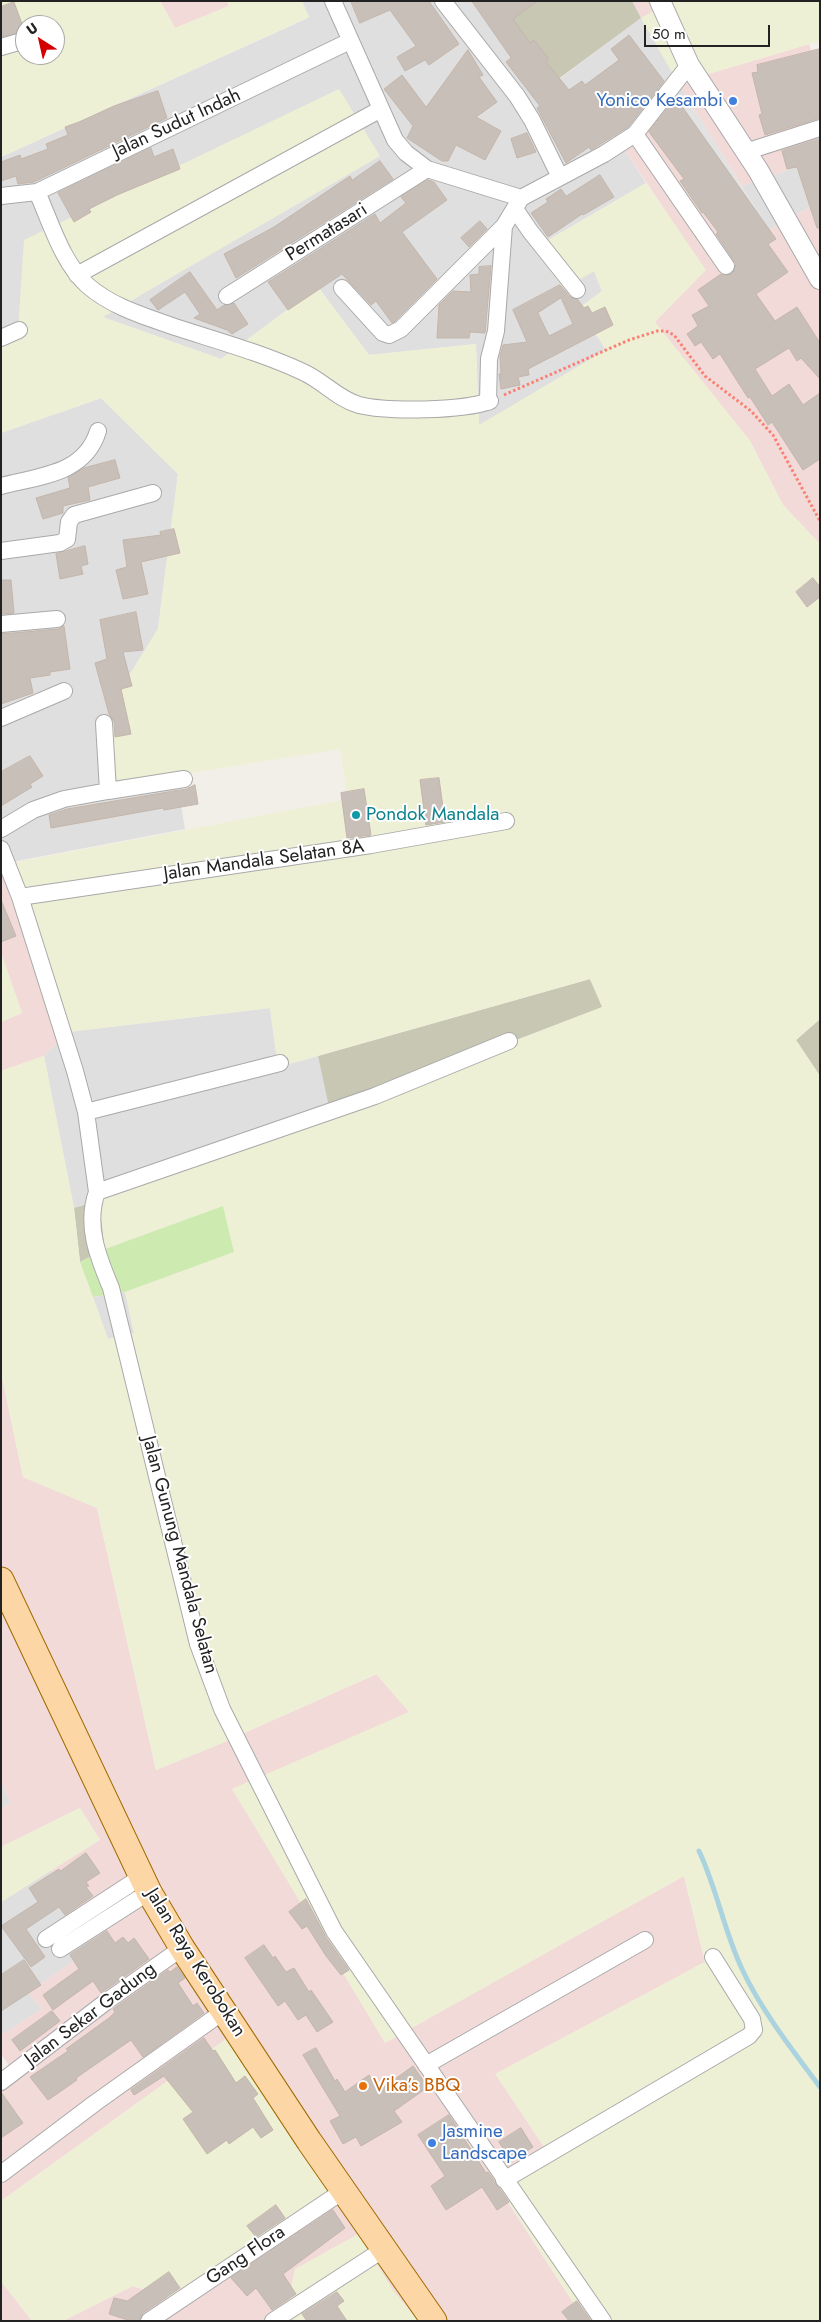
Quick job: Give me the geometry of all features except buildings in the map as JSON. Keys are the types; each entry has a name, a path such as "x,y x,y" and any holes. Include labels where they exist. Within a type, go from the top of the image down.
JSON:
{"main road":[{"name":"Jalan Raya Kerobokan","path":"1,1580 145,1884 182,1948 308,2141 434,2321"}],"street":[{"path":"332,1 394,140 406,153 427,169 518,204 577,290"},
{"path":"443,1 517,96 532,120 560,178"},
{"path":"660,1 689,66 758,170 820,279"},
{"name":"Jalan Sudut Indah","path":"1,196 37,192 350,41"},
{"path":"1,47 15,43"},
{"path":"342,288 383,333 394,334 504,226 518,204 635,134 689,66"},
{"path":"77,275 381,109"},
{"path":"746,152 820,128"},
{"path":"635,134 726,266"},
{"name":"Permatasari","path":"228,296 427,169"},
{"path":"37,192 61,246 77,275 89,286 122,309 258,353 306,373 339,396 358,404 447,409 473,407 489,402 489,359 496,331 504,226"},
{"path":"1,338 20,330"},
{"path":"1,486 71,466 85,456 94,445 98,430"},
{"path":"1,551 60,543 66,538 69,522 74,515 153,493"},
{"path":"1,624 57,619"},
{"path":"1,718 64,691"},
{"path":"104,723 108,791"},
{"path":"1,829 33,810 64,798 184,779"},
{"name":"Jalan Mandala Selatan 8A","path":"20,897 371,845 506,821"},
{"name":"Jalan Gunung Mandala Selatan","path":"2,851 20,897 75,1070 86,1112 97,1192 94,1201 93,1223 96,1252 111,1288 198,1644 222,1708 334,1931 603,2321"},
{"path":"97,1192 375,1096 509,1041"},
{"path":"86,1112 280,1063"},
{"path":"46,1939 145,1884"},
{"path":"60,1949 145,1884"},
{"path":"426,2065 646,1940"},
{"name":"Jalan Sekar Gadung","path":"1,2082 182,1948"},
{"path":"504,2180 748,2036 754,2030 752,2019 713,1956"},
{"path":"1,2174 224,2011"},
{"name":"Gang Flora","path":"149,2321 343,2191"},
{"path":"273,2321 384,2249"}],"path":[{"path":"489,402 629,340 657,331 666,331 674,335 705,376 751,411 773,435 820,521"}],"shaded area":[{"path":"1,1 160,1 175,28 229,6 227,1 302,1 309,17 1,157 1,53 10,46 1,25"},
{"path":"160,1 227,1 229,6 175,28"},
{"path":"302,1 482,1 543,91 641,18 685,94 664,108 622,146 646,183 533,249 594,271 602,291 579,308 606,350 479,426 476,344 369,355 318,287 221,359 102,317 379,156 1,337 1,157 308,18"},
{"path":"525,1 632,1 641,18 542,91 498,18"},
{"path":"632,1 673,1 641,18"},
{"path":"673,1 820,1 820,41 678,83 641,18"},
{"path":"809,44 820,78 810,118 820,159 742,186 678,83"},
{"path":"339,89 380,156 103,317 221,359 318,287 369,355 476,344 479,425 606,350 579,308 602,291 594,271 564,289 533,249 646,183 706,270 655,322 750,441 783,505 820,544 820,1019 796,1040 820,1076 820,2321 585,2321 494,2180 544,2147 495,2074 705,1962 684,1876 385,2043 232,1789 409,1712 376,1674 215,1746 156,1770 97,1508 23,1477 1,1372 1,1071 44,1056 74,1208 80,1262 108,1339 134,1333 125,1292 234,1252 223,1206 105,1249 99,1200 602,1007 590,979 278,1067 270,1008 68,1032 22,911 17,862 348,799 340,749 117,785 110,706 158,629 178,474 101,398 1,433 1,337 18,330 24,240"},
{"path":"685,94 769,230 755,238 664,108"},
{"path":"658,99 755,238 814,205 820,216 820,544 783,505 750,441 654,322 705,270 622,146"},
{"path":"820,159 814,205 769,230 742,186"},
{"path":"101,398 178,474 158,629 110,706 176,776 185,829 1,864 1,433"},
{"path":"17,862 22,911 68,1032 44,1056 1,1071 1,1022 22,1013 1,953 1,864"},
{"path":"1,953 22,1013 1,1022"},
{"path":"590,979 603,1007 330,1112 318,1056"},
{"path":"270,1008 278,1067 318,1056 330,1112 74,1208 44,1056 68,1032"},
{"path":"820,1019 820,1076 796,1040"},
{"path":"99,1200 105,1249 80,1262 74,1208"},
{"path":"125,1292 134,1333 108,1339 93,1297"},
{"path":"1,1372 23,1477 97,1508 156,1770 377,1674 409,1712 385,2042 684,1876 705,1962 496,2074 544,2147 494,2181 585,2321 418,2321 395,2293 285,2314 276,2321 63,2321 133,2286 176,2300 233,2034 1,2201 1,2080 13,2071 1,2054 1,2035 42,2009 28,1993 98,1944 51,1870 100,1840 80,1808 1,1847 1,1808 11,1803 1,1782"},
{"path":"1,1782 11,1803 1,1808"},
{"path":"80,1808 100,1840 1,1902 1,1847"},
{"path":"51,1870 98,1944 28,1993 42,2009 1,2035 1,1902"},
{"path":"233,2034 337,2202 176,2300 133,2286 63,2321 32,2321 1,2281 1,2201"},
{"path":"358,2234 395,2293 418,2321 276,2321 285,2314 295,2269"},
{"path":"1,2281 32,2321 1,2321"}],"green space":[{"path":"223,1206 234,1252 125,1292 93,1297 80,1262 105,1249"}],"waterway":[{"path":"699,1851 742,1969 758,2000 820,2087"}],"place":[{"name":"Yonico Kesambi","path":"733,101"},
{"name":"Pondok Mandala","path":"356,815"},
{"name":"Vika’s BBQ","path":"363,2086"},
{"name":"Jasmine Landscape","path":"432,2143"}]}
